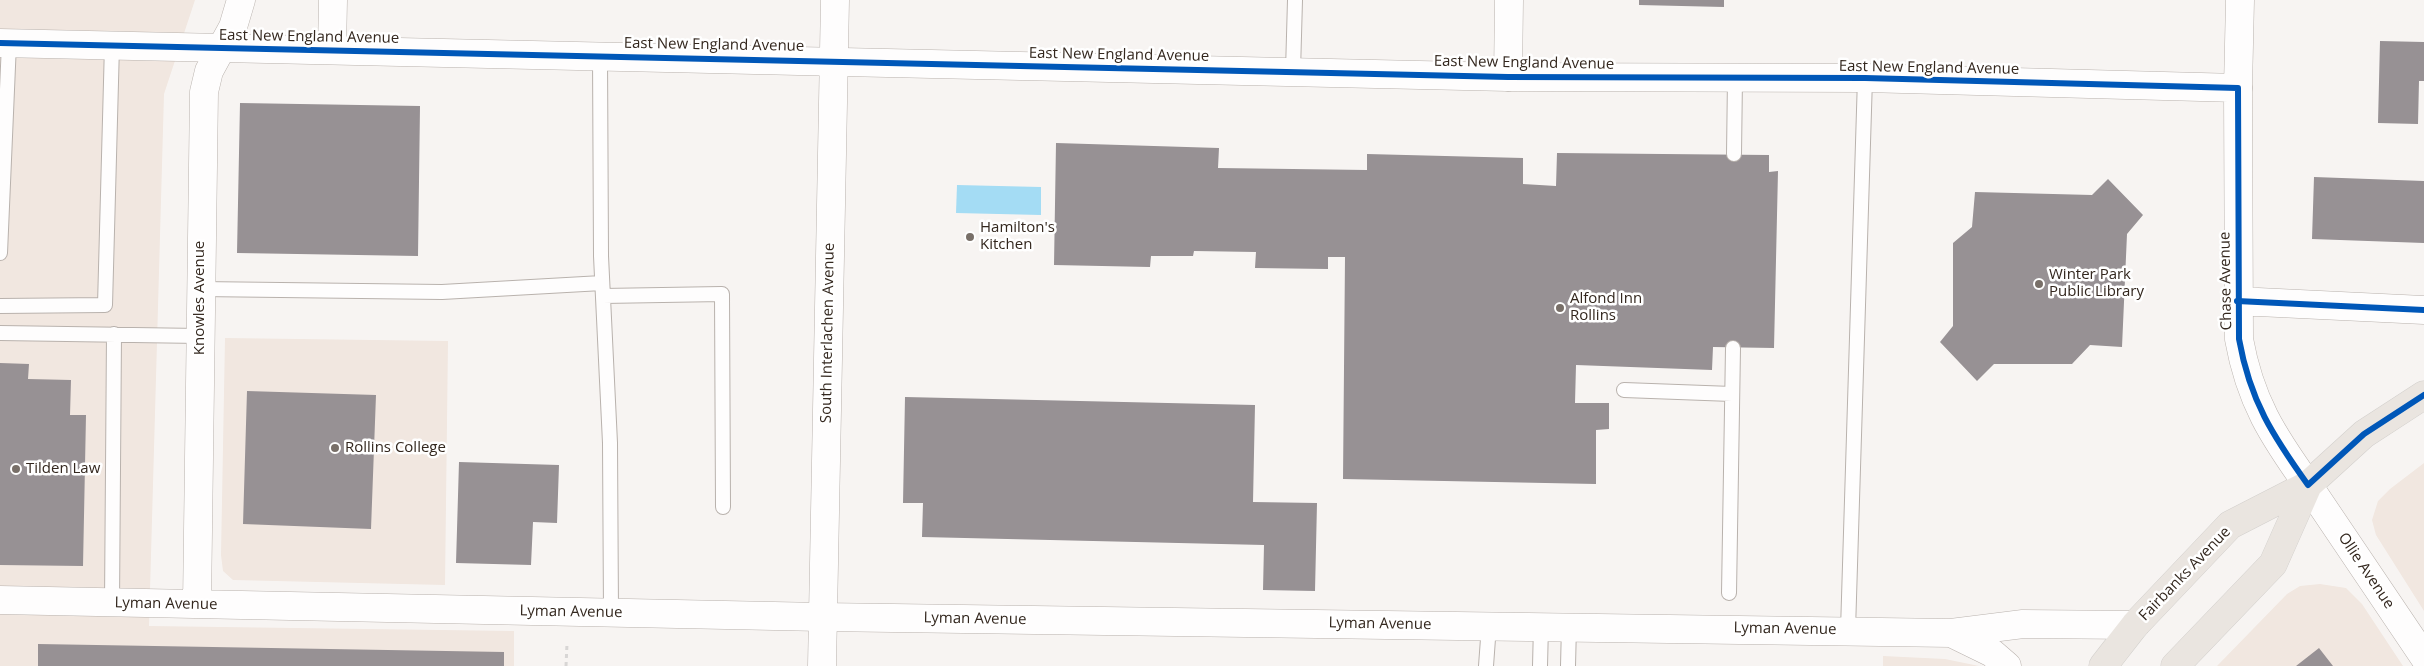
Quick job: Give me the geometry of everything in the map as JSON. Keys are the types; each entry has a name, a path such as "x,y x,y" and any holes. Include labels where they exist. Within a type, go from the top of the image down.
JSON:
{"main road":[{"name":"Fairbanks Avenue","path":"2103,666 2135,625 2230,525 2308,486 2364,434 2424,395"},
{"name":"Fairbanks Avenue","path":"2175,666 2273,564 2308,486"}],"street":[{"name":"Knowles Avenue","path":"197,604 204,92 209,71 233,28 241,0"},
{"path":"332,50 333,0"},
{"name":"South Interlachen Avenue","path":"822,666 835,0"},
{"path":"1508,77 1509,0"},
{"name":"Chase Avenue","path":"2240,0 2237,301 2239,339 2246,376 2264,418 2275,439 2308,486"},
{"name":"East New England Avenue","path":"4,43 834,60 1508,77 1865,78 2238,88"},
{"path":"2237,301 2424,310"},
{"name":"Ollie Avenue","path":"2308,486 2424,657"},
{"name":"Lyman Avenue","path":"0,600 610,613 1951,633 2023,624 2135,625"},
{"name":"Lyman Avenue","path":"1951,633 1992,653 2007,666"}],"lane":[{"path":"1293,71 1295,0"},
{"path":"0,253 4,43"},
{"path":"0,306 105,305 112,45"},
{"path":"600,55 603,289 610,444 610,613"},
{"path":"1734,78 1734,154"},
{"path":"1848,630 1865,78"},
{"path":"200,289 442,292 603,289 722,294 723,507"},
{"path":"0,333 200,336"},
{"path":"112,603 114,334"},
{"path":"1729,593 1733,348"},
{"path":"1624,390 1732,394"},
{"path":"1486,666 1489,625"},
{"path":"1540,666 1541,626"},
{"path":"1568,666 1569,626"}],"shaded area":[{"path":"0,0 195,0 164,94 149,626 514,631 514,666 0,666"},
{"name":"Rollins College","path":"225,338 448,341 445,585 233,580 223,571 221,555"},
{"path":"2424,463 2424,611 2376,535 2372,520 2378,501 2390,489"},
{"path":"2320,584 2346,588 2362,604 2403,666 2217,666 2287,594 2300,586"},
{"path":"1883,656 1945,659 1979,666 1883,666"}],"water":[{"path":"957,185 1041,187 1041,215 956,213"}],"building":[{"path":"1639,0 1724,0 1724,7 1639,5"},
{"path":"2380,41 2424,42 2424,81 2419,81 2418,124 2378,123"},
{"path":"240,103 420,106 418,256 237,253"},
{"name":"Alfond Inn Rollins","path":"1056,143 1219,148 1218,168 1367,170 1367,154 1523,158 1523,184 1556,186 1557,153 1769,155 1769,172 1778,171 1774,348 1713,347 1712,370 1576,365 1575,403 1609,403 1609,429 1596,430 1596,484 1343,479 1345,257 1328,257 1328,269 1255,268 1256,252 1194,251 1193,256 1151,256 1150,267 1054,265"},
{"path":"2314,177 2424,181 2424,243 2312,239"},
{"name":"Winter Park Public Library","path":"2108,179 2143,215 2127,234 2122,347 2090,345 2072,364 1994,364 1977,381 1940,342 1953,326 1953,243 1972,227 1975,192 2092,195"},
{"path":"0,363 29,364 28,379 71,380 70,415 86,415 83,566 0,565"},
{"path":"247,391 376,395 371,529 243,524"},
{"path":"905,397 1255,405 1253,502 1317,503 1315,591 1263,590 1264,545 922,537 923,503 903,503"},
{"path":"459,462 559,465 557,523 533,522 531,565 456,563"},
{"path":"38,644 504,652 504,666 38,666"},
{"path":"2319,648 2333,666 2296,666"}],"cycle path":[{"path":"0,43 1508,77 1865,78 2238,88 2239,339 2256,400 2274,434 2308,485 2364,434 2424,395"},
{"path":"2237,301 2424,310"}],"place":[{"name":"Hamilton's Kitchen","path":"970,237"},
{"name":"Winter Park Public Library","path":"2039,284"},
{"name":"Alfond Inn Rollins","path":"1560,308"},
{"name":"Rollins College","path":"335,448"},
{"name":"Tilden Law","path":"16,469"}]}
